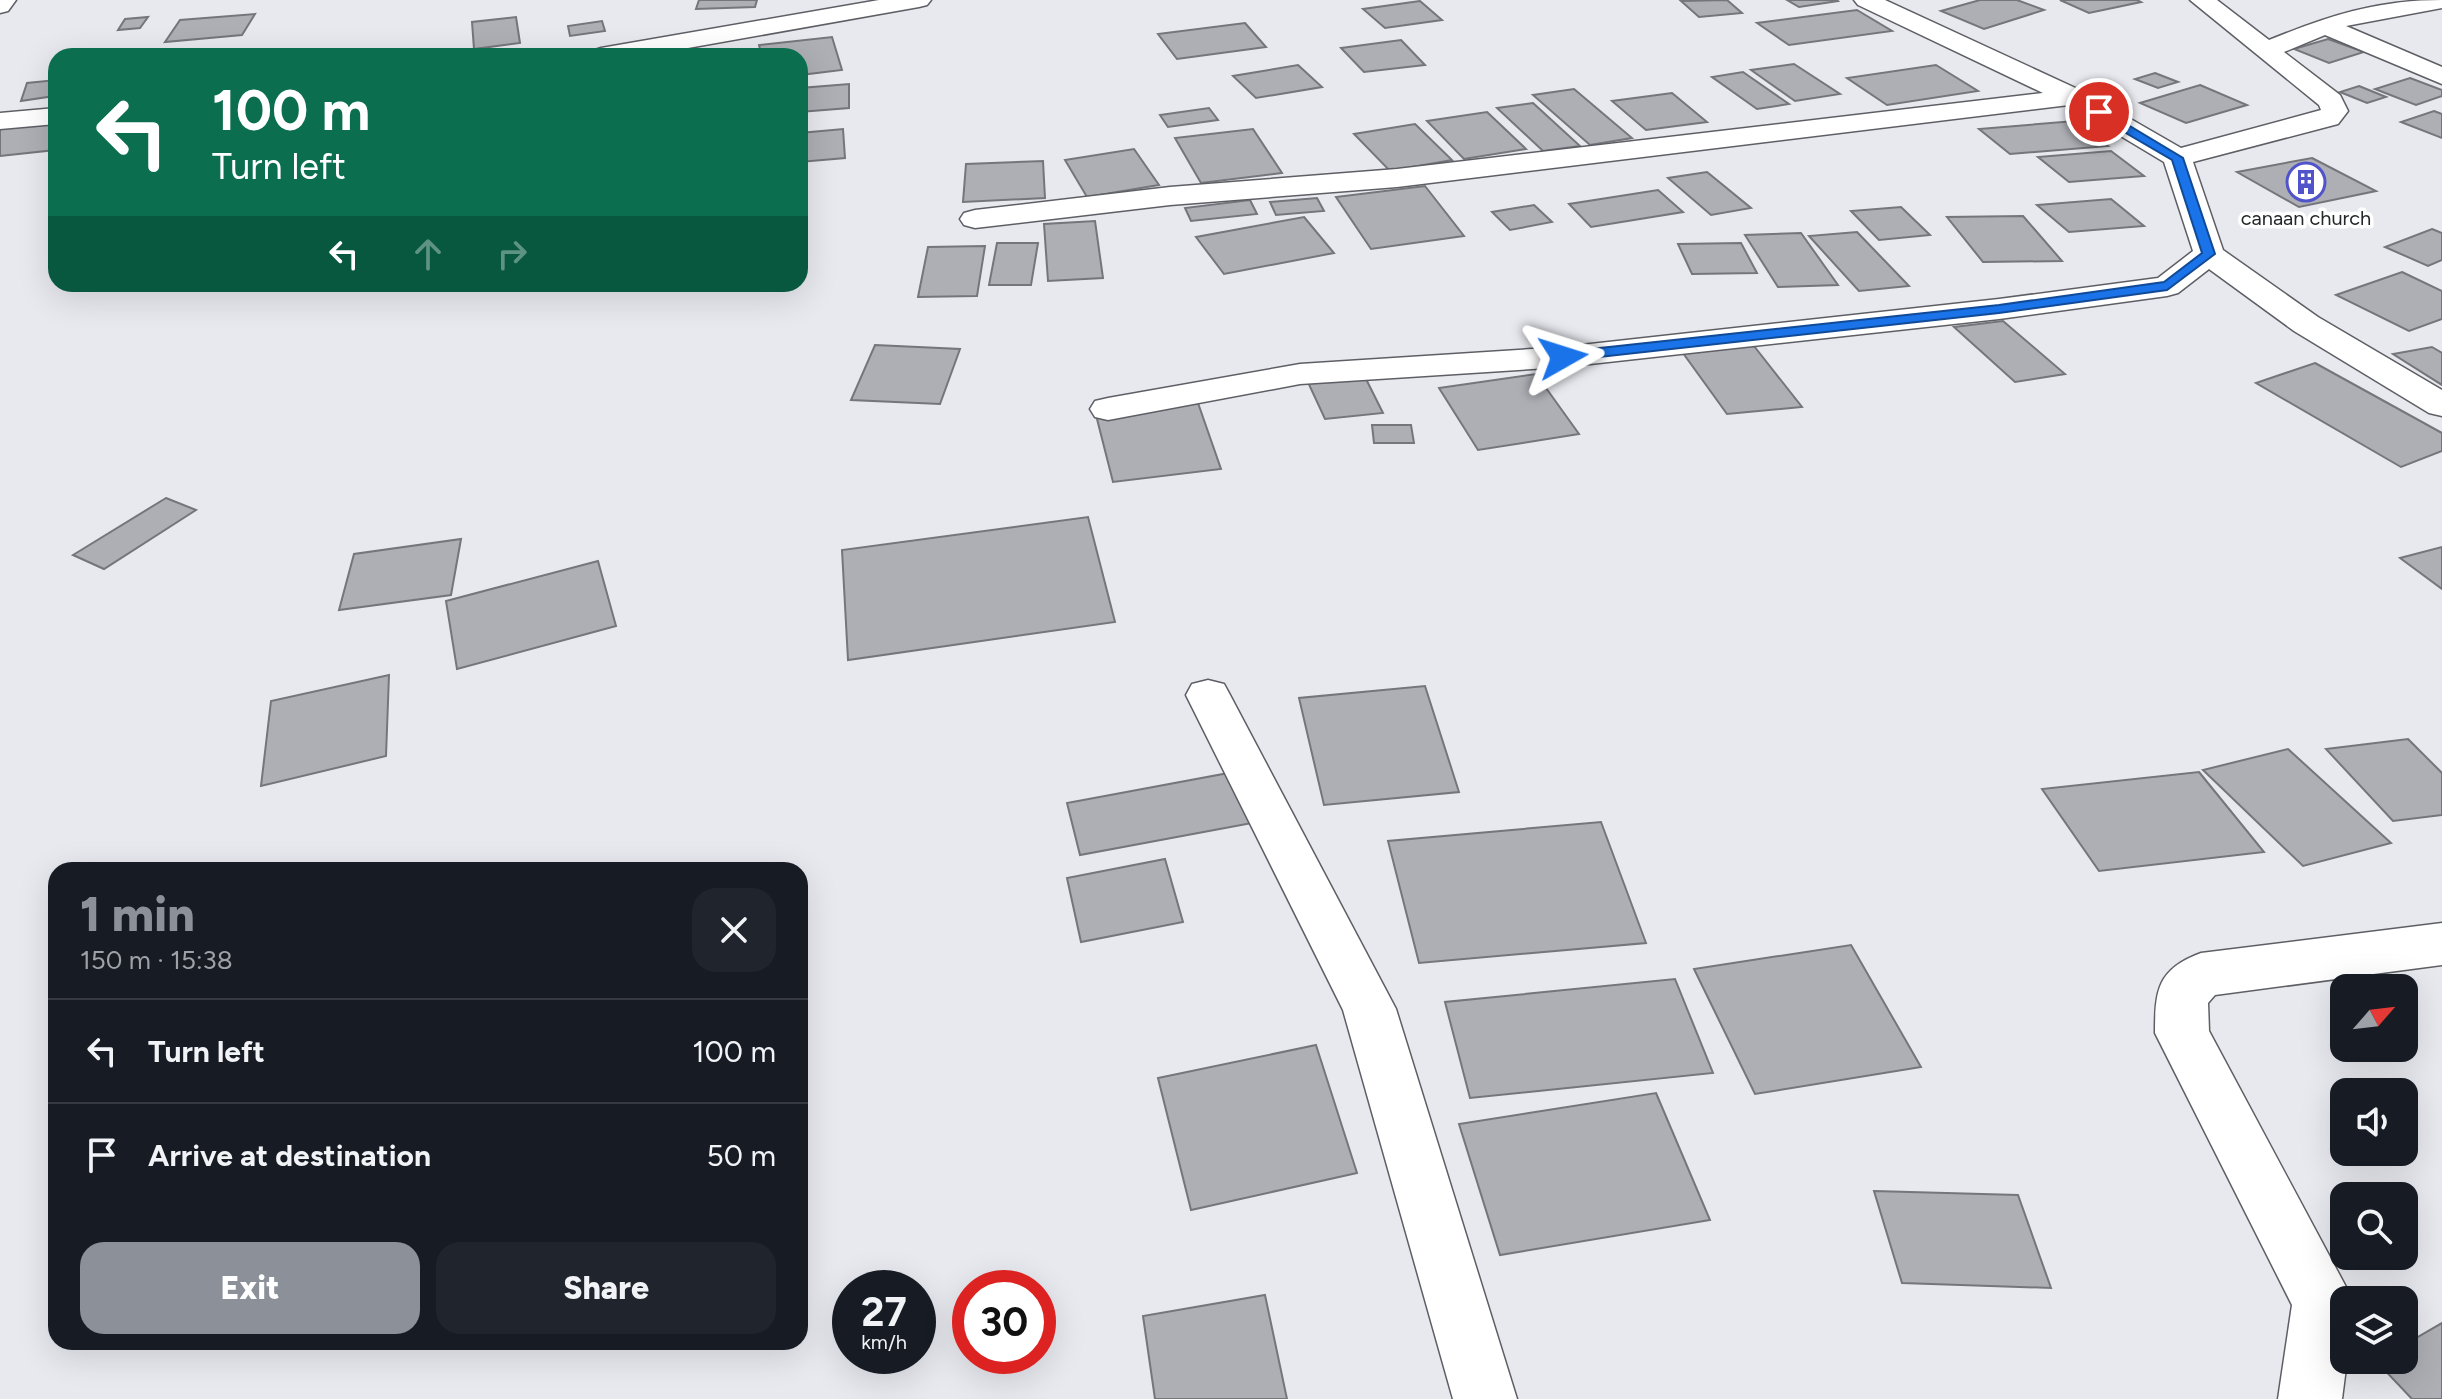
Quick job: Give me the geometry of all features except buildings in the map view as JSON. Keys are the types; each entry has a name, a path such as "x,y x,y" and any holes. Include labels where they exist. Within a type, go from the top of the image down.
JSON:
{"street":[{"path":"0,6 4,0"},
{"path":"697,48 721,46 919,0"},
{"path":"1866,0 2073,97 2177,158 2209,254 2306,324 2442,405"},
{"path":"2177,158 2328,118 2335,111 2331,101 2202,0"},
{"path":"2265,51 2325,26 2442,1"},
{"path":"2325,26 2442,76"},
{"path":"975,219 1170,196 1397,178 2073,97"},
{"path":"0,121 48,117"},
{"path":"1108,409 1300,374 1563,357 1999,309 2167,286 2209,254"},
{"path":"1208,695 1369,1009 1485,1399"},
{"path":"2322,1389 2323,1302 2182,1033 2181,996 2201,975 2442,944"}],"place":[{"name":"canaan church","path":"2306,182"}],"route":[{"path":"1563,357 1999,309 2167,286 2209,254 2177,158 2099,112"}]}
